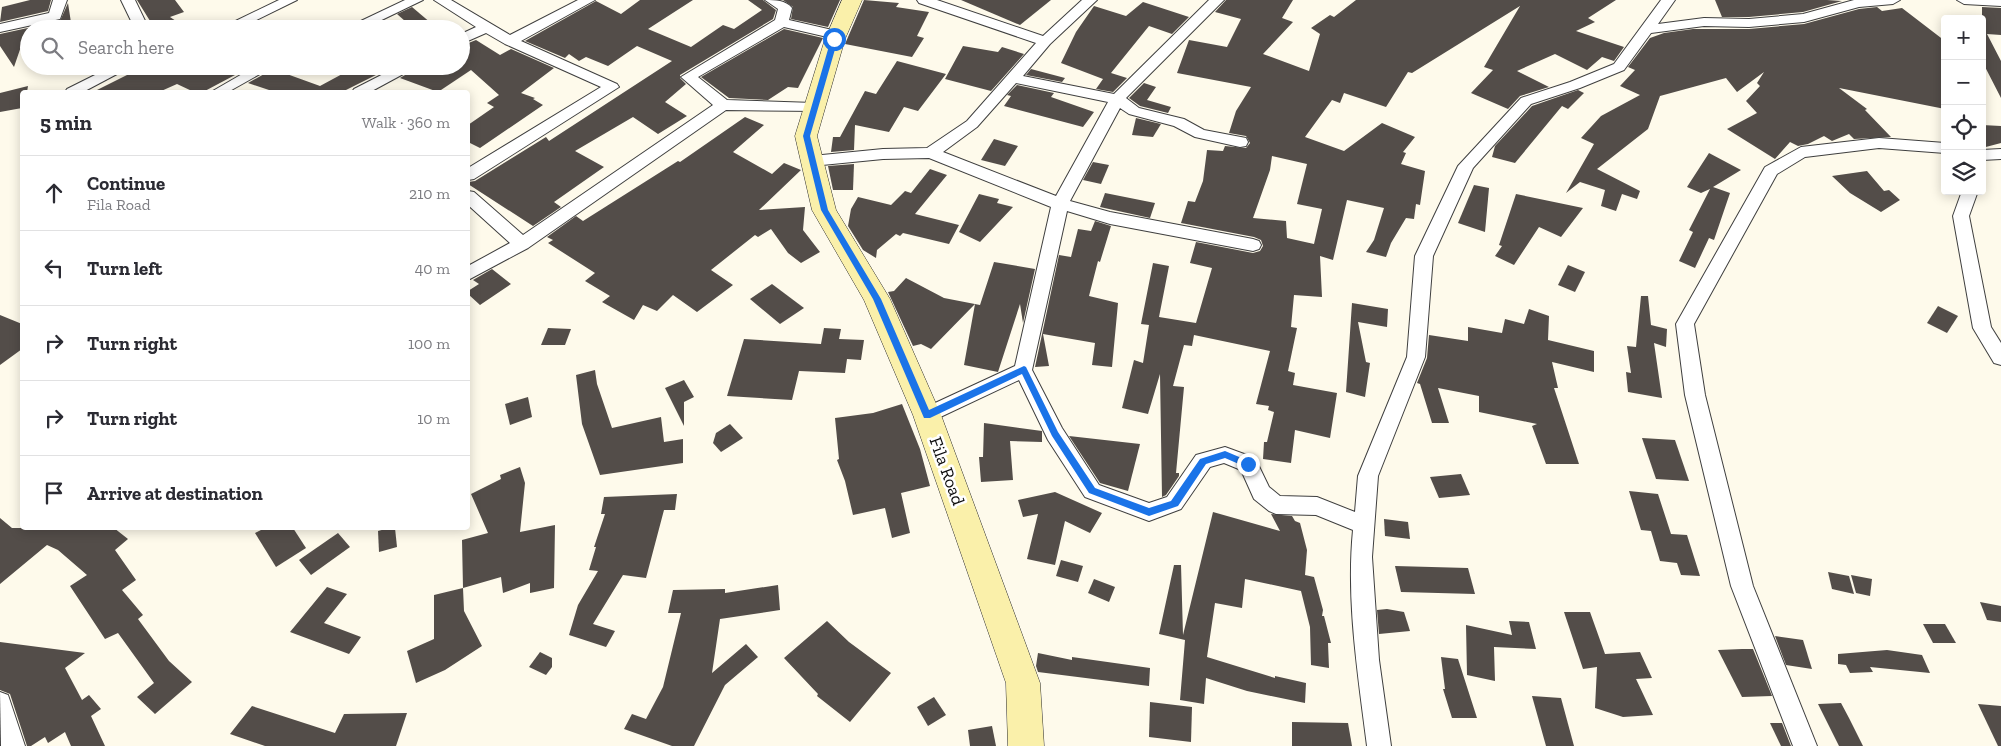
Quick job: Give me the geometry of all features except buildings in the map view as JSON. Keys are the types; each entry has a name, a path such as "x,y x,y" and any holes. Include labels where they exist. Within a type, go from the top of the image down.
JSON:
{"street":[{"path":"37,20 55,16 60,0"},
{"path":"128,0 138,20"},
{"path":"246,20 290,0"},
{"path":"371,20 416,0"},
{"path":"510,41 588,0"},
{"path":"772,0 785,8 782,22"},
{"name":"Fila Road","path":"852,0 836,35 806,136 812,161 824,210 877,299 927,415 1023,683 1031,739"},
{"path":"924,0 1045,41"},
{"path":"931,153 972,124 1045,41 1090,0"},
{"path":"1216,0 1117,99 1060,204 1024,370 1055,434 1092,491 1149,512 1174,503 1203,461 1225,455 1248,464 1261,493 1276,505 1317,506 1364,525"},
{"path":"1379,746 1368,660 1361,557 1368,476 1392,412 1416,357 1424,256 1466,166 1526,101 1575,85 1619,67 1649,29 1668,0"},
{"path":"1649,29 1704,22 1749,23 1804,18 1858,3 1893,0"},
{"path":"1964,0 2001,2"},
{"path":"453,2 510,41 612,86 470,173"},
{"path":"723,105 688,77 782,22 836,35"},
{"path":"0,28 20,24"},
{"path":"470,36 487,27"},
{"path":"76,90 107,75"},
{"path":"221,90 240,75"},
{"path":"363,90 393,75"},
{"path":"1012,78 1117,99 1134,111 1179,122 1200,134 1240,142"},
{"path":"470,273 522,244 723,105 814,108"},
{"path":"1805,746 1742,586 1695,395 1685,324 1771,171 1801,152 1879,142 1941,148"},
{"path":"812,161 884,154 931,153 1060,204 1110,218 1253,245"},
{"path":"1986,155 2001,154"},
{"path":"1969,195 1961,216 1982,328 2001,358"},
{"path":"470,198 522,244"},
{"path":"927,415 1024,370"},
{"path":"0,703 13,746"}],"route":[{"path":"834,39 806,136 824,210 877,299 927,415 1024,370 1055,434 1092,491 1149,512 1174,503 1203,461 1225,455 1248,464"}]}
